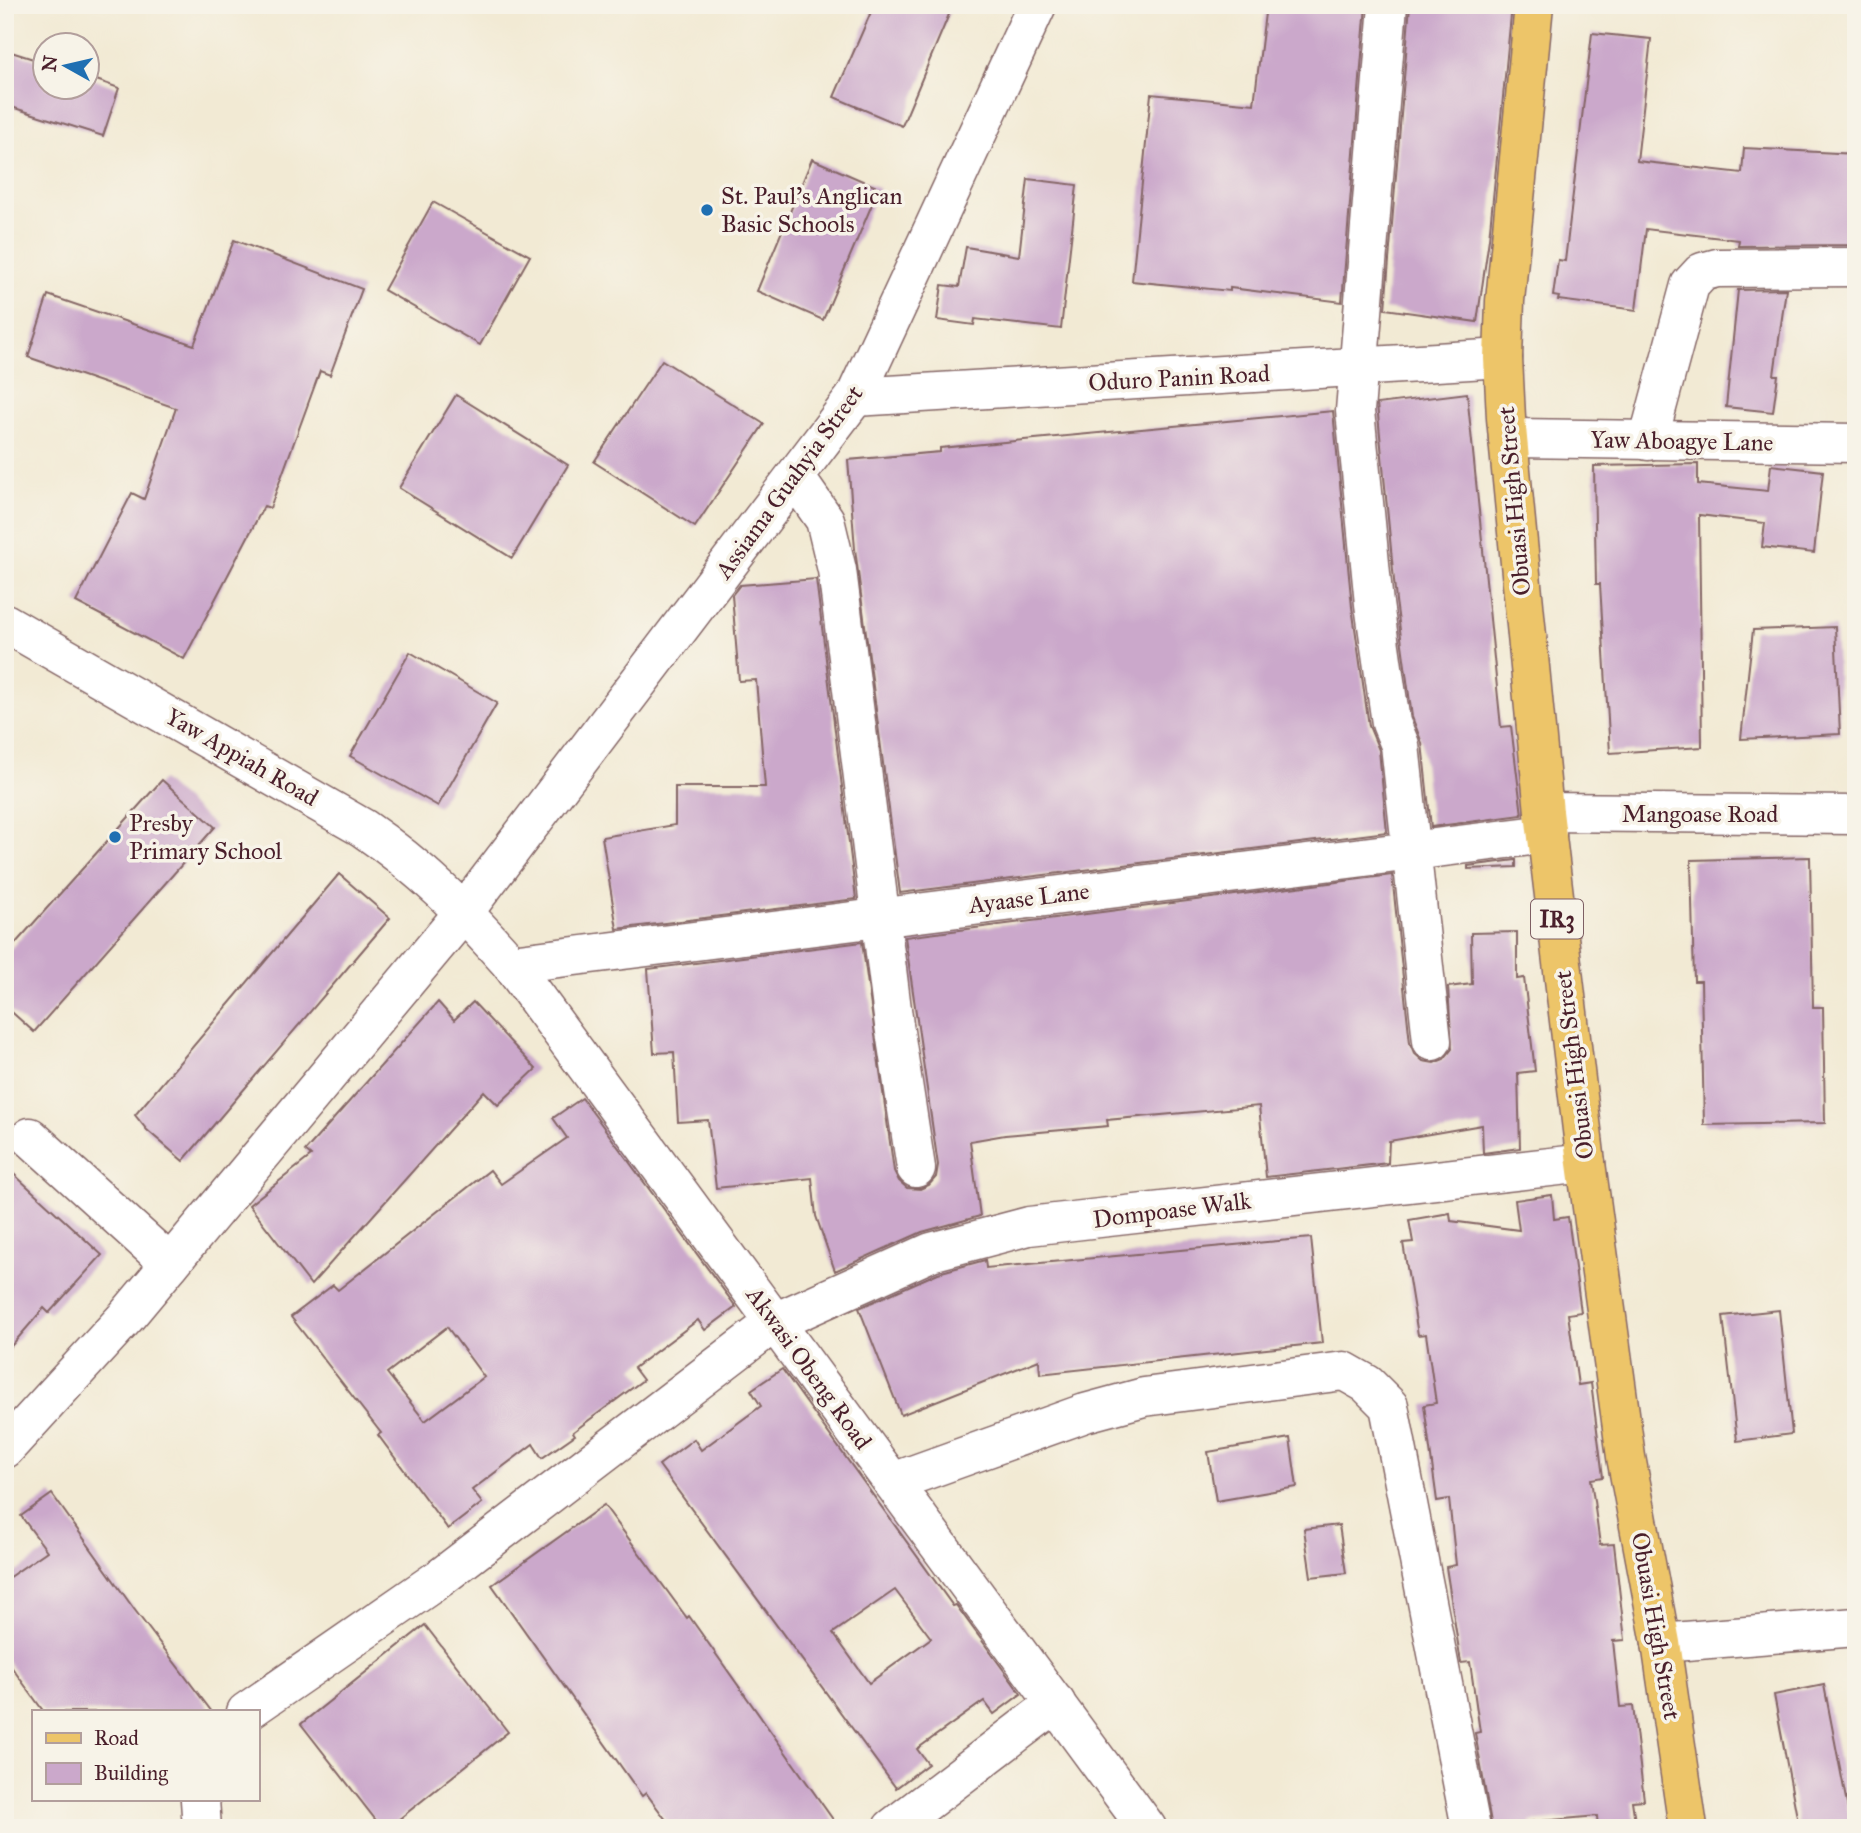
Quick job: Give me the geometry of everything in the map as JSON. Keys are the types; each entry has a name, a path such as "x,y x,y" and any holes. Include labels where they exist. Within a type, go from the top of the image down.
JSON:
{"main road":[{"name":"Obuasi High Street","path":"1534,5 1505,301 1503,358 1508,438 1545,823 1586,1163 1626,1457 1661,1643 1688,1828"}],"street":[{"name":"Assiama Guahyia Street","path":"5,1449 125,1318 464,912 855,397 1037,5"},
{"path":"1388,5 1356,367 1355,411 1374,604 1391,723 1400,745 1432,1041"},
{"path":"1648,441 1690,285 1702,272 1717,268 1856,267"},
{"name":"Oduro Panin Road","path":"855,397 1503,358"},
{"name":"Yaw Aboagye Lane","path":"1508,438 1856,443"},
{"path":"795,477 825,520 837,570 880,917 916,1168"},
{"name":"Yaw Appiah Road","path":"5,623 363,828 411,860 464,912"},
{"name":"Mangoase Road","path":"1545,823 1856,815"},
{"name":"Ayaase Lane","path":"511,964 1410,851 1545,823"},
{"name":"Akwasi Obeng Road","path":"464,912 511,964 1147,1828"},
{"path":"30,1137 170,1264"},
{"name":"Dompoase Walk","path":"249,1710 440,1578 775,1322 931,1252 1029,1226 1586,1163"},
{"path":"893,1482 1085,1413 1144,1397 1343,1371 1367,1384 1389,1406 1471,1828"},
{"path":"1661,1643 1856,1627"},
{"path":"892,1828 1055,1703"}],"building":[{"path":"874,5 953,5 902,126 834,97"},
{"path":"1266,5 1366,5 1342,302 1230,288 1230,291 1132,281 1151,94 1254,104"},
{"path":"1410,5 1512,5 1489,239 1477,322 1385,309"},
{"path":"1592,33 1651,39 1637,161 1742,173 1744,148 1856,154 1852,245 1738,246 1739,240 1646,229 1636,310 1558,300 1559,297 1553,296 1558,260 1565,261"},
{"path":"5,50 32,59 32,102 102,102 102,82 119,88 103,136 5,105"},
{"path":"812,159 879,188 823,320 757,291"},
{"path":"1028,179 1077,185 1061,329 975,319 974,325 937,320 942,285 959,287 966,247 1019,256"},
{"path":"433,202 530,256 480,345 384,290"},
{"path":"234,240 362,289 330,375 320,371 270,508 264,506 184,659 76,602 132,493 144,499 176,408 28,357 48,295 194,345"},
{"path":"1786,289 1774,375 1778,375 1773,412 1726,407 1738,290"},
{"path":"662,360 764,424 695,527 594,462"},
{"path":"1467,393 1501,727 1511,726 1522,815 1431,827 1422,743 1412,717 1396,601 1377,404"},
{"path":"456,395 568,465 512,558 399,488"},
{"path":"1333,411 1352,607 1369,726 1379,750 1387,832 900,893 855,549 848,460 940,452 940,448"},
{"path":"1698,464 1698,484 1768,491 1771,465 1823,471 1814,553 1762,547 1765,523 1699,515 1702,747 1610,753 1600,584 1596,584 1594,466"},
{"path":"816,579 856,899 617,929 602,837 675,825 675,787 765,787 756,680 739,681 732,595 740,585"},
{"path":"1835,627 1840,734 1741,739 1753,630"},
{"path":"410,652 497,703 438,806 350,756"},
{"path":"162,780 215,827 34,1032 5,1006 5,955"},
{"path":"1810,857 1813,1007 1823,1007 1825,1123 1704,1125 1701,981 1694,981 1691,860"},
{"path":"1516,860 1516,867 1468,869 1468,866"},
{"path":"339,874 390,918 183,1161 147,1130 135,1115"},
{"path":"1392,875 1410,1043 1414,1053 1423,1061 1434,1063 1444,1059 1452,1049 1448,987 1472,984 1471,933 1517,932 1517,979 1524,978 1535,1071 1518,1073 1520,1148 1483,1153 1482,1125 1389,1141 1388,1163 1266,1177 1259,1106 1107,1120 1108,1126 1005,1135 970,1141 980,1216 922,1232 835,1271 816,1216 812,1178 716,1188 708,1120 678,1122 674,1052 654,1053 648,969 862,942 894,1171 899,1181 907,1188 920,1189 929,1185 936,1177 938,1165 905,937"},
{"path":"438,1002 454,1020 473,1002 536,1069 498,1105 484,1091 311,1285 249,1205 311,1156 305,1151"},
{"path":"582,1098 736,1307 705,1330 698,1320 634,1368 643,1380 542,1458 533,1444 472,1490 482,1503 448,1529 378,1435 381,1433 291,1317 333,1285 338,1290 490,1170 501,1184 567,1138 553,1118","holes":["447,1327 484,1377 425,1421 387,1373"]},
{"path":"5,1166 102,1255 49,1313 44,1308 5,1353"},
{"path":"1552,1195 1554,1219 1568,1217 1581,1312 1568,1314 1578,1385 1591,1383 1603,1477 1591,1479 1600,1545 1614,1544 1625,1640 1613,1641 1620,1707 1633,1706 1644,1800 1632,1801 1636,1828 1598,1828 1597,1816 1531,1822 1531,1828 1492,1828 1475,1733 1480,1732 1470,1662 1461,1663 1446,1567 1456,1565 1449,1499 1437,1501 1424,1405 1436,1403 1426,1334 1418,1335 1403,1243 1413,1242 1409,1220 1450,1213 1451,1221 1519,1230 1515,1200"},
{"path":"1311,1238 1322,1343 1040,1374 1039,1360 901,1415 859,1308 938,1273 985,1260 986,1268"},
{"path":"1779,1310 1792,1434 1737,1441 1723,1316"},
{"path":"782,1369 953,1606 956,1605 1021,1694 994,1714 984,1701 917,1749 928,1764 896,1788 659,1465 694,1439 701,1450 761,1406 751,1390","holes":["895,1590 931,1638 869,1683 833,1633"]},
{"path":"1290,1438 1297,1487 1216,1501 1208,1452"},
{"path":"52,1494 210,1710 43,1710 5,1658 5,1580 47,1551 21,1516"},
{"path":"604,1505 687,1618 689,1616 839,1828 672,1828 646,1793 642,1796 492,1585"},
{"path":"1339,1525 1346,1573 1311,1577 1304,1529"},
{"path":"425,1625 508,1732 388,1828 382,1828 301,1724"},
{"path":"1824,1685 1851,1825 1799,1828 1774,1695"}],"place":[{"name":"St. Paul's Anglican Basic Schools","path":"707,210"},
{"name":"Presby Primary School","path":"115,837"}]}
